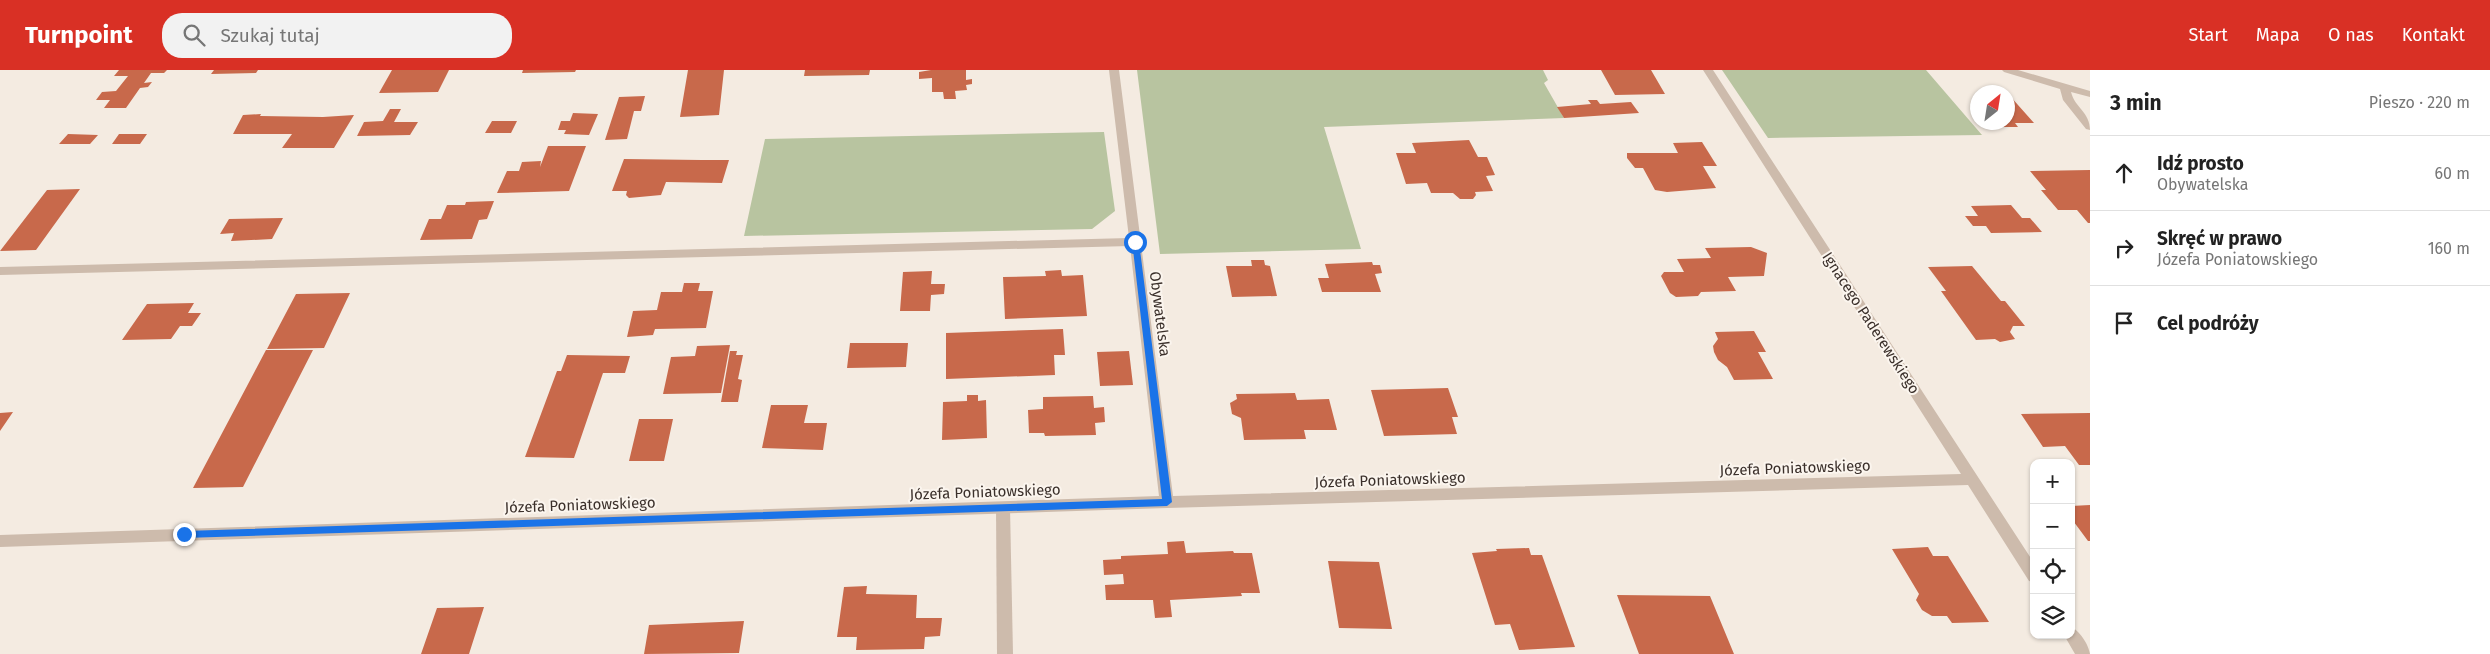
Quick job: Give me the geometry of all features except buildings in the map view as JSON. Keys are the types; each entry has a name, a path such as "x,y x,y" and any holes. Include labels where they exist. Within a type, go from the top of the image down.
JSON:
{"street":[{"name":"Obywatelska","path":"1114,70 1167,502"},
{"name":"Ignacego Paderewskiego","path":"1708,70 2030,570"},
{"path":"2006,70 2090,94"},
{"path":"2065,87 2068,100 2090,127"},
{"path":"0,271 1135,242"},
{"name":"Józefa Poniatowskiego","path":"0,540 1167,502 1971,479"},
{"path":"1002,508 1005,654"},
{"path":"2074,639 2084,654"}],"green space":[{"path":"1137,70 1543,70 1548,80 1544,83 1564,118 1324,127 1361,249 1160,254"},
{"path":"1722,70 1926,70 1970,121 1970,130 1978,130 1982,135 1768,138"},
{"path":"1104,132 1115,211 1092,229 744,236 765,139"}],"route":[{"path":"184,534 1167,502 1135,242"}]}
